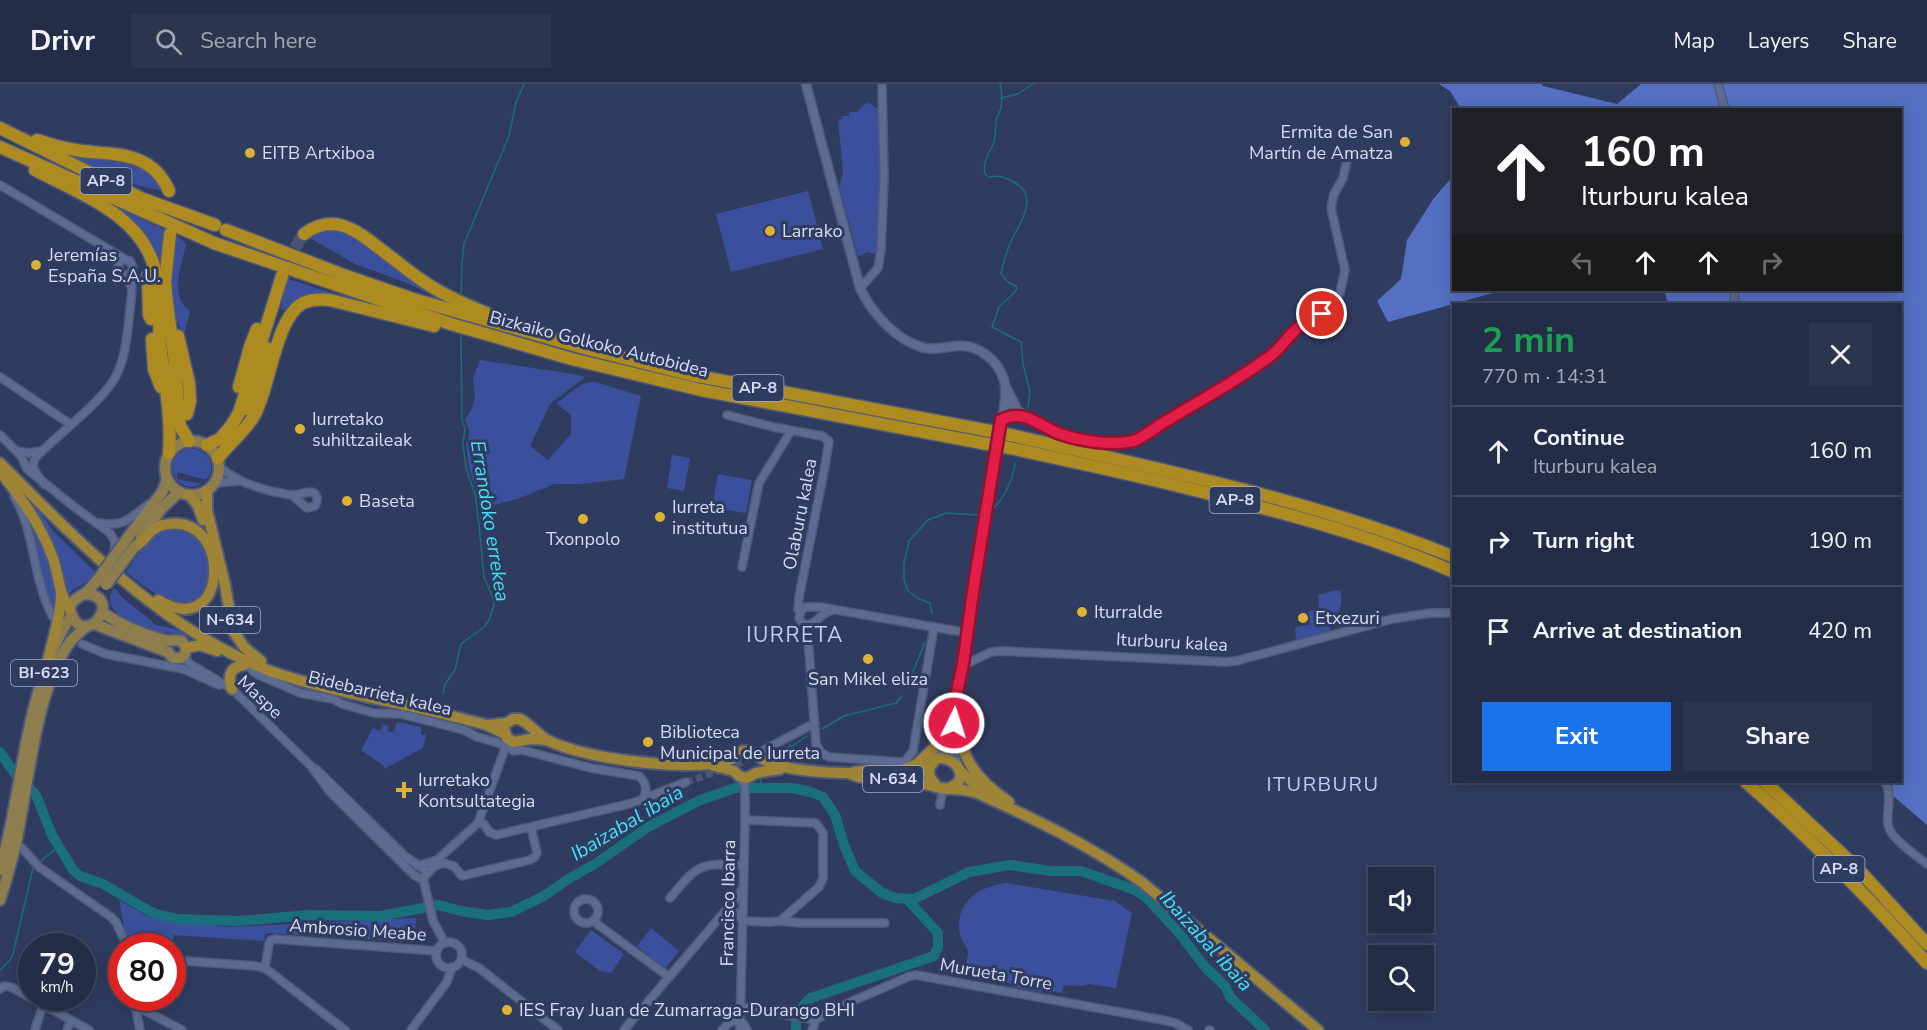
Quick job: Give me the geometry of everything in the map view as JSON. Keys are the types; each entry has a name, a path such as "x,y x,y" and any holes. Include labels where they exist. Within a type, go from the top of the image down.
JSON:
{"highway":[{"path":"0,128 42,142 124,155 140,160 151,165 169,191"},
{"name":"Bizkaiko Golkoko Autobidea","path":"0,128 143,199 368,284 444,309 692,375 985,430 1013,442 1132,475 1311,520 1395,547 1452,571"},
{"path":"2,148 18,161 123,219 147,248 156,272 170,391 169,453"},
{"name":"Bizkaiko Golkoko Autobidea","path":"2,148 214,243 451,324 543,351 735,397 982,443 1013,442 1206,481 1309,508 1397,535 1452,556"},
{"path":"304,234 321,225 333,224 352,228 431,287 472,308 533,334"},
{"path":"170,234 162,320 154,369 158,381 170,391 180,426 197,442"},
{"path":"147,248 152,297 162,320 179,338 187,376 189,428 197,442"},
{"path":"197,442 220,439 239,413 282,276"},
{"path":"220,459 258,415 267,395 285,325 300,304 316,299 330,300 533,351 543,351"},
{"name":"N-634","path":"0,464 81,543 127,584 166,613 232,653 286,676"},
{"path":"0,472 35,520 45,538 54,560 65,603 71,612"},
{"name":"N-634","path":"211,487 207,510 225,585 230,619 238,640 251,654 263,662 334,689"},
{"path":"81,543 165,605 185,609 203,602 214,583 214,565 197,504 184,494"},
{"path":"130,543 140,544 154,527 174,524 193,529 210,548"},
{"path":"48,661 60,613 62,591"},
{"path":"185,652 200,645 206,646 275,677 286,676"},
{"path":"235,691 229,680 232,670 236,667 247,666"},
{"name":"Bidebarrieta kalea","path":"286,676 487,725 511,739"},
{"path":"511,739 517,718 524,720 528,726 549,741"},
{"path":"848,773 909,768 925,758 934,748 952,719"},
{"path":"952,719 960,746 973,770 983,782 1020,812"},
{"path":"511,739 527,735 528,726"},
{"path":"511,739 549,741"},
{"name":"N-634","path":"549,741 584,752 636,761 708,764 736,773 743,778 793,768"},
{"name":"N-634","path":"734,757 740,752 748,751 761,754 769,763 793,768 848,773 907,774 940,759 951,759 980,789 1118,865 1143,883 1318,1030"},
{"path":"751,778 759,765 761,754"},
{"path":"708,764 734,757"},
{"path":"734,757 732,762 736,773"},
{"name":"N-634","path":"934,762 930,767 929,776 942,788"},
{"name":"N-634","path":"942,788 956,784 960,775 959,768"},
{"name":"N-634","path":"848,773 859,777 909,780 942,788 964,790 977,793 1020,812"},
{"name":"AP-8","path":"1747,783 1798,827 1888,919 1927,963"},
{"name":"AP-8","path":"1766,783 1858,869 1927,944"}],"main road":[{"path":"90,625 98,621 102,613 103,608 99,599 101,584 113,558 162,508 184,494 202,494 211,487 218,476 220,459 197,442 174,447 165,461 167,479 172,486 184,494"},
{"path":"167,479 163,491 101,584 77,597 71,612 78,623 169,647"},
{"path":"85,594 99,599"},
{"name":"BI-623","path":"0,900 40,684 71,612"},
{"path":"102,613 169,647 173,658 178,659 185,652 182,641 176,640 169,647"},
{"name":"BI-623","path":"32,736 58,663 72,640 90,625"},
{"name":"BI-623","path":"0,870 8,859"}],"street":[{"path":"806,84 860,288 869,304 899,335 922,348 967,346 978,350 995,363 1017,412"},
{"path":"860,288 878,268 881,250 884,177 882,84"},
{"path":"1718,84 1724,108"},
{"path":"1003,405 1009,404 1017,412 1060,434 1113,443 1135,441 1225,387 1273,354 1301,325 1322,314 1340,293 1345,270 1331,208 1334,194 1343,178 1348,155 1352,152"},
{"path":"0,185 121,255 132,263 133,268 128,330 117,374 99,398 41,451 33,463 33,470 45,485"},
{"path":"106,248 131,286"},
{"path":"120,271 120,261 125,259"},
{"path":"120,271 131,273"},
{"path":"0,377 70,424"},
{"path":"958,678 964,660 1005,382"},
{"path":"1001,420 1017,412"},
{"name":"Olaburu kalea","path":"727,415 791,431 822,436 829,441 799,597"},
{"name":"Olaburu kalea","path":"742,567 759,483 791,431"},
{"path":"0,435 16,451 27,469 110,533 115,542 113,558"},
{"path":"16,451 29,453 41,451"},
{"path":"220,459 238,480"},
{"path":"0,472 26,524 45,604 53,617"},
{"path":"211,487 238,480 302,499"},
{"path":"98,523 123,524 154,502"},
{"path":"959,768 951,737 952,719 962,632 974,585"},
{"path":"799,597 817,613 817,618"},
{"path":"799,597 800,621 807,625 814,623 817,618 830,610 835,610"},
{"path":"962,632 966,626 972,603"},
{"path":"800,612 803,609 820,607 962,632"},
{"name":"Iturburu kalea","path":"964,660 1003,651 1226,662 1392,620 1431,613 1452,613"},
{"path":"807,625 818,749 829,758 900,762 905,761 913,752 933,627"},
{"path":"962,632 964,660"},
{"path":"82,644 106,654 183,669 235,691"},
{"name":"Maspe","path":"185,652 190,664 235,691 311,766 330,792 414,875 419,878 423,877"},
{"name":"Bidebarrieta kalea","path":"247,666 259,675 300,693 333,699 342,704 374,713 401,714 464,730 499,743 511,739 522,750 591,768 639,776 646,788 643,799"},
{"path":"934,762 947,737 952,719"},
{"path":"761,754 815,723"},
{"path":"416,865 437,860 478,823 511,739"},
{"name":"Maspe","path":"311,766 319,771 416,865 425,870 423,877 433,921 445,943"},
{"name":"Francisco Ibarra","path":"740,1030 744,804 751,778"},
{"path":"478,823 484,824 489,832 496,835 633,802 686,782"},
{"path":"1886,783 1888,786 1888,827 1893,836 1927,864"},
{"path":"940,805 942,788"},
{"path":"745,820 809,821 816,823 823,833 822,882 780,921"},
{"path":"423,877 435,866 443,863 454,866 462,876 530,860 537,853 531,827"},
{"path":"22,848 39,867 111,917 121,933"},
{"path":"670,898 690,873 698,869 720,864 744,865"},
{"path":"624,1030 725,912 744,886"},
{"path":"725,912 736,913 743,921 885,923"},
{"path":"592,921 669,977"},
{"name":"Ambrosio Meabe","path":"266,968 269,944 275,939 437,951"},
{"path":"445,943 457,944 461,951 461,958 452,967 445,967 439,962 437,951 445,943"},
{"path":"461,958 479,968 558,1030"},
{"path":"186,961 266,968 345,1030"},
{"path":"411,1030 447,982 452,967"},
{"name":"Murueta Torre","path":"813,1019 916,975 1163,1020 1188,1030"},
{"path":"0,989 4,986 18,991"},
{"path":"741,1007 813,1019 812,1030"},
{"path":"35,1030 41,1011"},
{"path":"54,1011 89,1030"},
{"path":"137,1011 140,1030"},
{"path":"146,1011 183,1030"},
{"path":"67,1030 71,1020"},
{"path":"722,1030 730,1022 739,1020 747,1030"}],"shaded area":[{"path":"1439,84 1542,84 1617,104 1641,84 1927,84 1927,825 1878,783 1902,783 1902,303 1668,303 1664,291 1902,291 1902,108 1460,108 1450,91"},
{"path":"869,103 879,110 881,177 876,252 858,256 839,186 843,172 838,120 842,119 842,116 849,116 850,112 857,112 864,104"},
{"path":"55,149 125,159 149,169 165,191 122,180"},
{"path":"1452,177 1452,291 1500,291 1388,322 1377,301 1401,279 1407,240 1434,198"},
{"name":"Larrako","path":"808,191 823,249 731,272 716,214"},
{"path":"104,201 167,231 162,273 141,231 126,216"},
{"path":"323,229 345,230 444,301 407,283 355,264 308,237"},
{"path":"174,235 186,244 178,280 180,298 183,305 190,311 184,335 171,298"},
{"path":"285,278 394,313 309,295 294,301 284,310 281,309"},
{"path":"480,360 585,377 550,404 530,446 548,460 571,434 571,415 556,403 574,390 584,384 595,382 641,396 624,479 580,484 554,484 520,498 492,506 481,505 469,468 466,445 470,433 465,419 471,411 475,398 473,378"},
{"path":"190,448 206,455 211,464 210,474 206,480 177,472 177,479 202,484 192,487 177,481 172,466 180,452"},
{"path":"672,455 690,458 684,491 667,488"},
{"path":"718,474 752,480 746,513 712,508"},
{"path":"15,485 40,511 54,532 95,572 68,595 64,584"},
{"path":"23,508 48,560 57,602 56,616 49,604"},
{"path":"176,527 201,542 207,553 211,582 200,597 182,604 161,597 126,572 157,529"},
{"path":"114,588 153,624 184,633 191,640 180,634 152,630 124,618 111,605 110,597"},
{"path":"1340,591 1341,602 1328,633 1296,640 1295,627 1310,625 1308,611 1319,609 1318,595"},
{"path":"397,722 421,727 421,734 426,735 423,748 384,769 384,766 361,750 373,728 380,731 383,724 389,726 388,731 393,732"},
{"path":"1007,883 1115,901 1132,913 1116,988 1089,984 1064,985 1062,993 1042,989 1041,992 994,981 995,973 965,966 968,952 960,935 959,923 965,905 978,892"},
{"path":"119,900 147,916 229,927 416,918 415,942 269,933 265,934 264,941 186,936 186,933 125,933"},
{"path":"651,928 679,951 665,969 637,946"},
{"path":"591,930 624,954 611,973 600,971 575,952"}],"waterway":[{"name":"Errandoko errekea","path":"461,296 464,244 509,136 516,102 524,84"},
{"path":"1000,84 1001,109 996,118 994,142 985,161 985,174 989,177 1001,177 1012,181 1020,186 1027,200 1024,215 1009,246 1001,273 1017,289 999,307 992,327 1021,342 1023,364 1030,392 1028,408"},
{"path":"1001,98 1018,94 1033,84"},
{"name":"Errandoko errekea","path":"443,694 445,684 455,670 461,644 484,627 494,605 484,577 475,494 466,468 463,444 465,428 462,421 461,335"},
{"path":"993,509 1008,488 1015,463"},
{"path":"932,614 930,603 908,591 904,580 904,563 909,541 928,520 946,513 977,515"},
{"path":"912,674 925,642"},
{"path":"822,729 844,716 896,703 902,696"},
{"path":"775,752 794,745 807,736"},
{"name":"Ibaizabal ibaia","path":"0,752 15,774 36,795 52,835 73,870 80,876 103,884 153,913 177,919 239,921 308,915 381,916 438,905 487,915 511,912 544,896 648,827 698,801 735,788 792,788 811,792 823,797 835,815 855,871 882,893 896,898 914,899 969,872 1010,865 1051,871 1081,871 1135,890 1147,898 1179,933 1206,968 1225,986 1230,997 1265,1030"},
{"path":"760,788 761,779"},
{"path":"41,861 58,847"},
{"path":"0,970 13,954 33,868"},
{"path":"796,1030 799,1012 811,998 934,956 938,947 938,933 907,899"}],"tunnel":[{"path":"287,264 304,234"},
{"path":"686,782 737,765 756,754"}],"place":[{"name":"Ermita de San Martín de Amatza","path":"1405,142"},
{"name":"EITB Artxiboa","path":"250,153"},
{"name":"Larrako","path":"770,231"},
{"name":"Jeremías España S.A.U.","path":"36,265"},
{"name":"Iurretako suhiltzaileak","path":"300,429"},
{"name":"Baseta","path":"347,501"},
{"name":"Iurreta institutua","path":"660,517"},
{"name":"Txonpolo","path":"583,519"},
{"name":"Iturralde","path":"1082,612"},
{"name":"Etxezuri","path":"1303,618"},
{"name":"San Mikel eliza","path":"868,659"},
{"name":"Biblioteca Municipal de Iurreta","path":"648,742"},
{"name":"Iurretako Kontsultategia","path":"404,790"},
{"name":"IES Fray Juan de Zumarraga-Durango BHI","path":"507,1010"}],"district":[{"name":"IURRETA","path":"795,635"},
{"name":"ITURBURU","path":"1323,784"}],"route":[{"path":"954,723 954,706 963,664 1001,420 1017,415 1027,417 1060,434 1077,438 1113,443 1135,441 1250,371 1273,354 1301,325 1322,314"}]}
